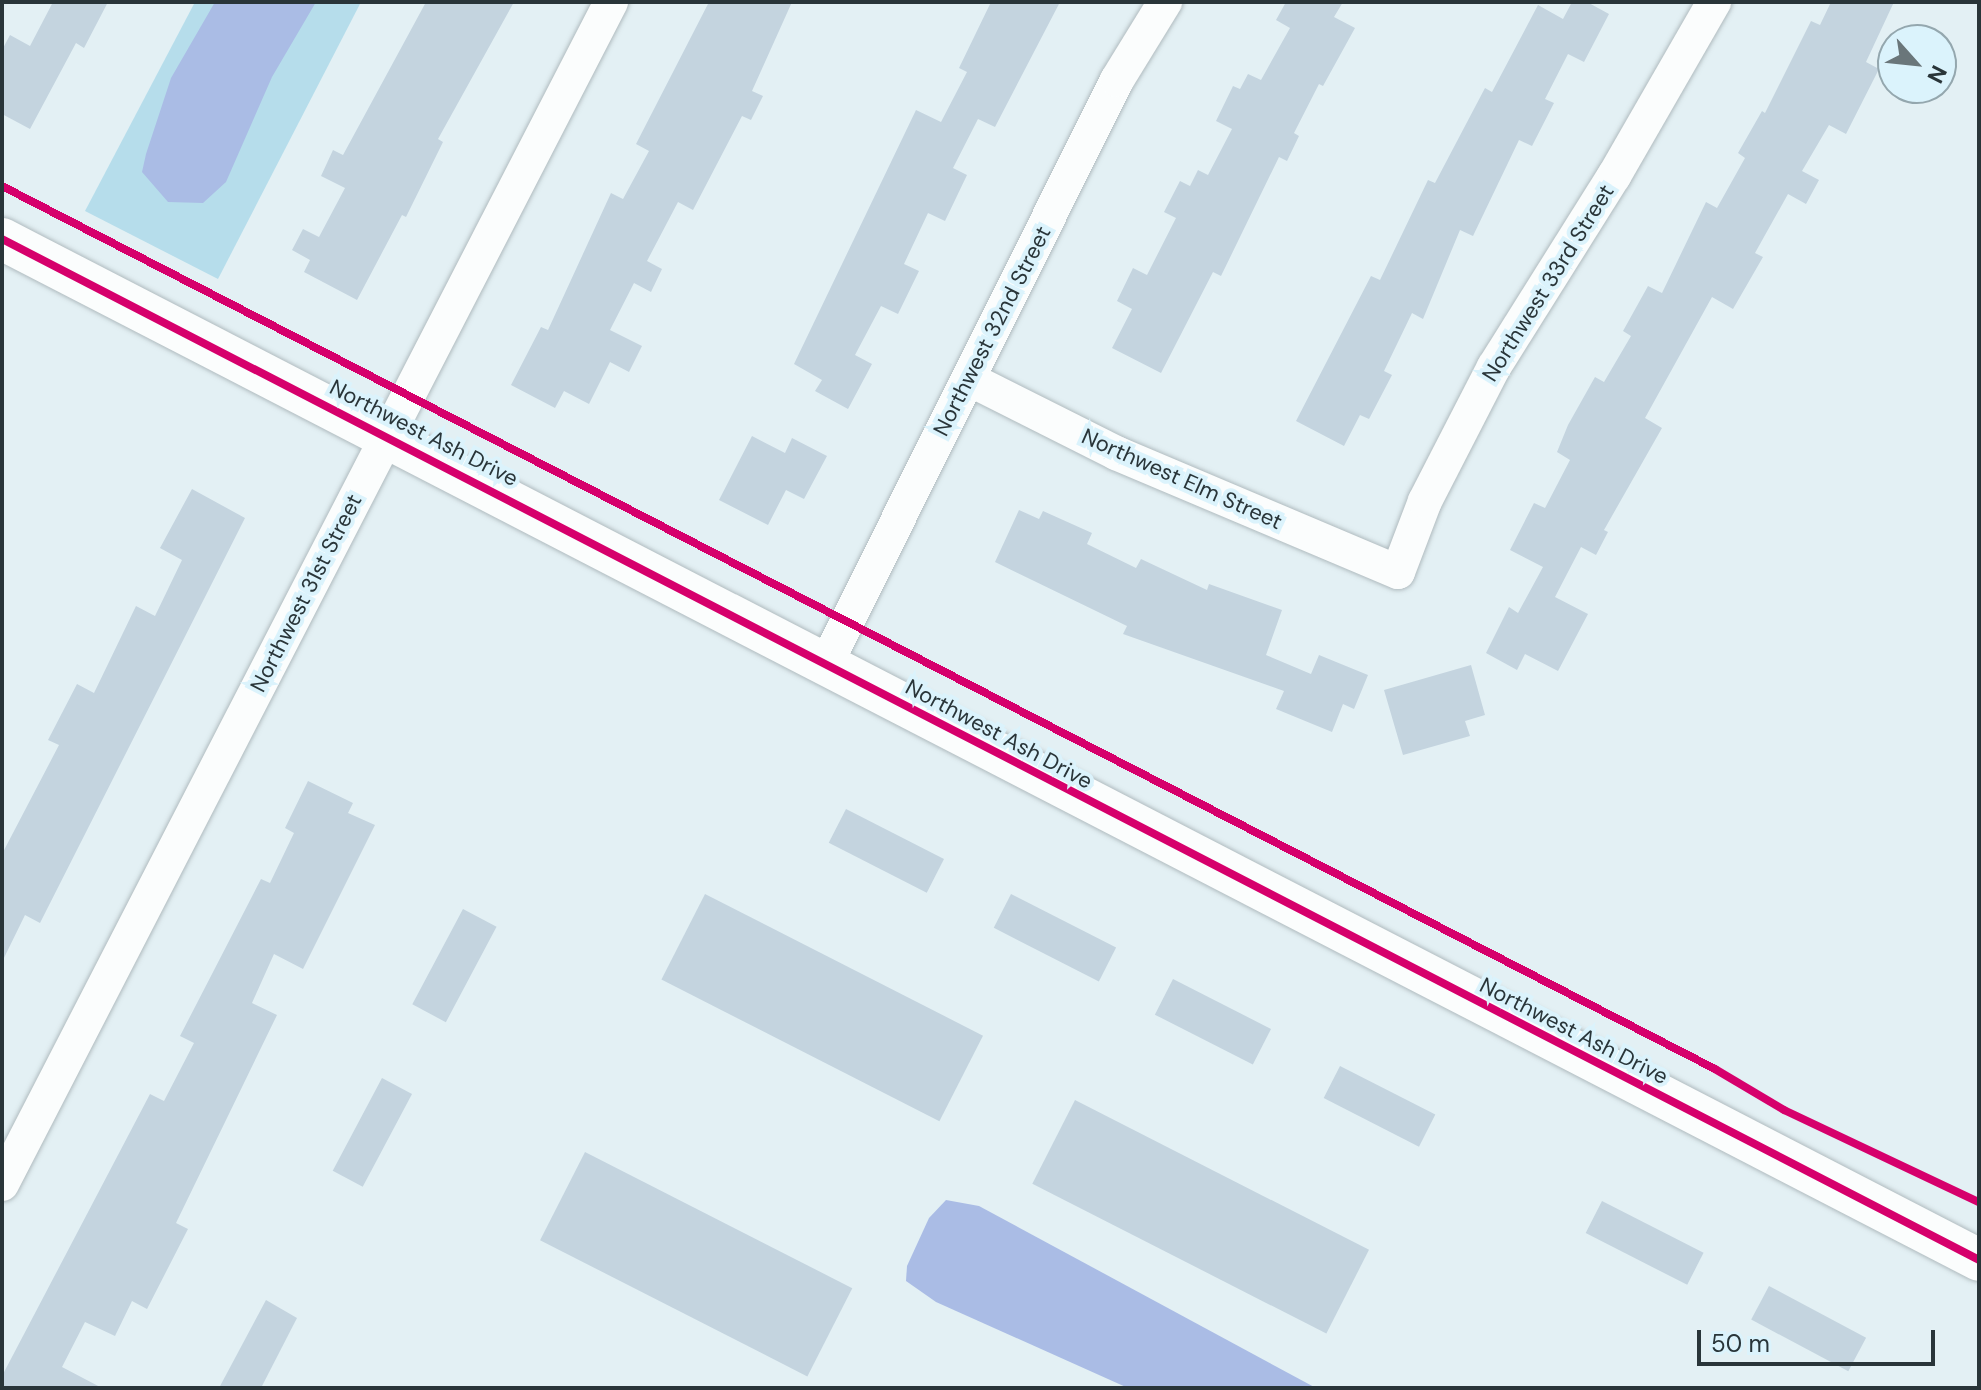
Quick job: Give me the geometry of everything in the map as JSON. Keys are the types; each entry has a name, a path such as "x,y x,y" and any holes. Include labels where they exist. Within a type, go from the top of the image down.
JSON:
{"street":[{"name":"Northwest 31st Street","path":"2,1184 611,2"},
{"name":"Northwest 32nd Street","path":"826,664 1117,80 1165,2"},
{"name":"Northwest 33rd Street","path":"1398,572 1425,501 1494,367 1614,176 1714,2"},
{"name":"Northwest Ash Drive","path":"2,239 387,435 1979,1260"},
{"name":"Northwest Elm Street","path":"969,379 1116,453 1398,572"}],"shaded area":[{"path":"195,2 361,2 218,279 85,211"},
{"path":"215,2 316,2 272,77 226,182 203,203 168,202 142,172 146,154 171,78"},
{"path":"946,1200 979,1206 1316,1388 1128,1388 936,1302 906,1281 907,1266 929,1218"}],"building":[{"path":"53,2 108,2 84,48 76,43 30,129 2,114 2,50 10,35 30,46"},
{"path":"426,2 514,2 438,139 443,142 406,217 402,215 357,300 304,272 310,260 292,250 303,229 319,237 345,188 321,176 333,150 343,155"},
{"path":"709,2 792,2 752,91 763,96 751,120 742,116 693,210 678,202 647,261 662,269 651,292 634,283 610,330 642,346 629,372 610,362 589,404 564,391 555,408 511,385 541,327 548,330 611,193 623,199 649,151 636,144"},
{"path":"991,2 1060,2 995,127 978,119 953,168 967,175 945,221 928,213 904,264 919,271 898,314 881,306 855,355 872,364 848,409 815,391 822,380 794,364 916,110 941,122 967,72 959,68"},
{"path":"1286,2 1343,2 1334,17 1355,28 1323,86 1319,84 1294,133 1299,136 1287,161 1279,157 1221,276 1213,272 1161,373 1112,348 1132,309 1117,301 1133,268 1147,275 1176,218 1164,212 1180,181 1190,186 1198,170 1208,175 1232,129 1216,121 1233,86 1240,89 1248,74 1261,80 1290,28 1276,20"},
{"path":"1572,2 1587,2 1609,14 1584,62 1568,54 1545,99 1554,103 1532,146 1519,140 1473,236 1460,230 1423,319 1412,313 1384,371 1392,375 1369,419 1360,415 1344,446 1296,421 1371,276 1380,280 1428,180 1435,183 1485,88 1492,92 1538,5 1563,19"},
{"path":"1831,2 1894,2 1884,24 1877,24 1877,38 1866,62 1877,68 1877,73 1846,134 1829,125 1802,171 1819,180 1806,204 1788,194 1755,253 1763,257 1733,309 1712,297 1645,418 1662,428 1604,530 1608,532 1596,555 1581,547 1555,597 1588,614 1558,671 1525,654 1517,670 1486,653 1509,607 1518,613 1543,567 1510,550 1534,503 1545,508 1570,460 1557,452 1568,425 1595,377 1604,382 1631,336 1623,331 1648,286 1662,293 1706,202 1717,208 1745,158 1738,153 1762,111 1765,113 1811,21 1820,25"},
{"path":"752,436 785,453 792,438 827,456 804,499 786,490 768,525 719,500"},
{"path":"192,489 245,518 40,923 25,915 2,962 2,854 59,745 48,740 77,684 94,693 136,606 155,616 182,560 160,548"},
{"path":"1019,510 1039,519 1043,511 1092,533 1087,544 1136,568 1141,559 1207,590 1209,584 1282,610 1266,655 1311,674 1319,655 1368,675 1354,709 1343,704 1332,732 1276,709 1284,691 1123,634 1127,626 995,562"},
{"path":"1471,665 1485,715 1465,721 1470,736 1403,755 1384,690"},
{"path":"308,781 353,803 348,813 375,825 303,969 274,954 252,1003 277,1015 176,1223 188,1229 147,1309 132,1301 115,1336 85,1322 62,1367 102,1388 2,1388 2,1376 150,1094 164,1101 194,1043 180,1036 261,879 270,883 294,833 285,828"},
{"path":"846,809 944,859 927,893 829,843"},
{"path":"705,894 983,1036 939,1121 661,980"},
{"path":"1011,894 1116,948 1099,981 994,928"},
{"path":"463,909 497,927 446,1022 412,1004"},
{"path":"1173,979 1271,1029 1253,1065 1155,1015"},
{"path":"1340,1066 1435,1115 1419,1147 1324,1098"},
{"path":"382,1078 412,1094 363,1187 333,1171"},
{"path":"1075,1100 1369,1250 1326,1334 1032,1184"},
{"path":"585,1152 852,1288 807,1376 540,1240"},
{"path":"1602,1201 1704,1253 1687,1285 1586,1233"},
{"path":"1769,1286 1866,1338 1848,1371 1751,1320"},
{"path":"266,1300 297,1318 261,1388 219,1388"}],"cycle path":[{"path":"2,186 1715,1069 1784,1110 1979,1202"},
{"path":"2,239 1979,1260"}]}
